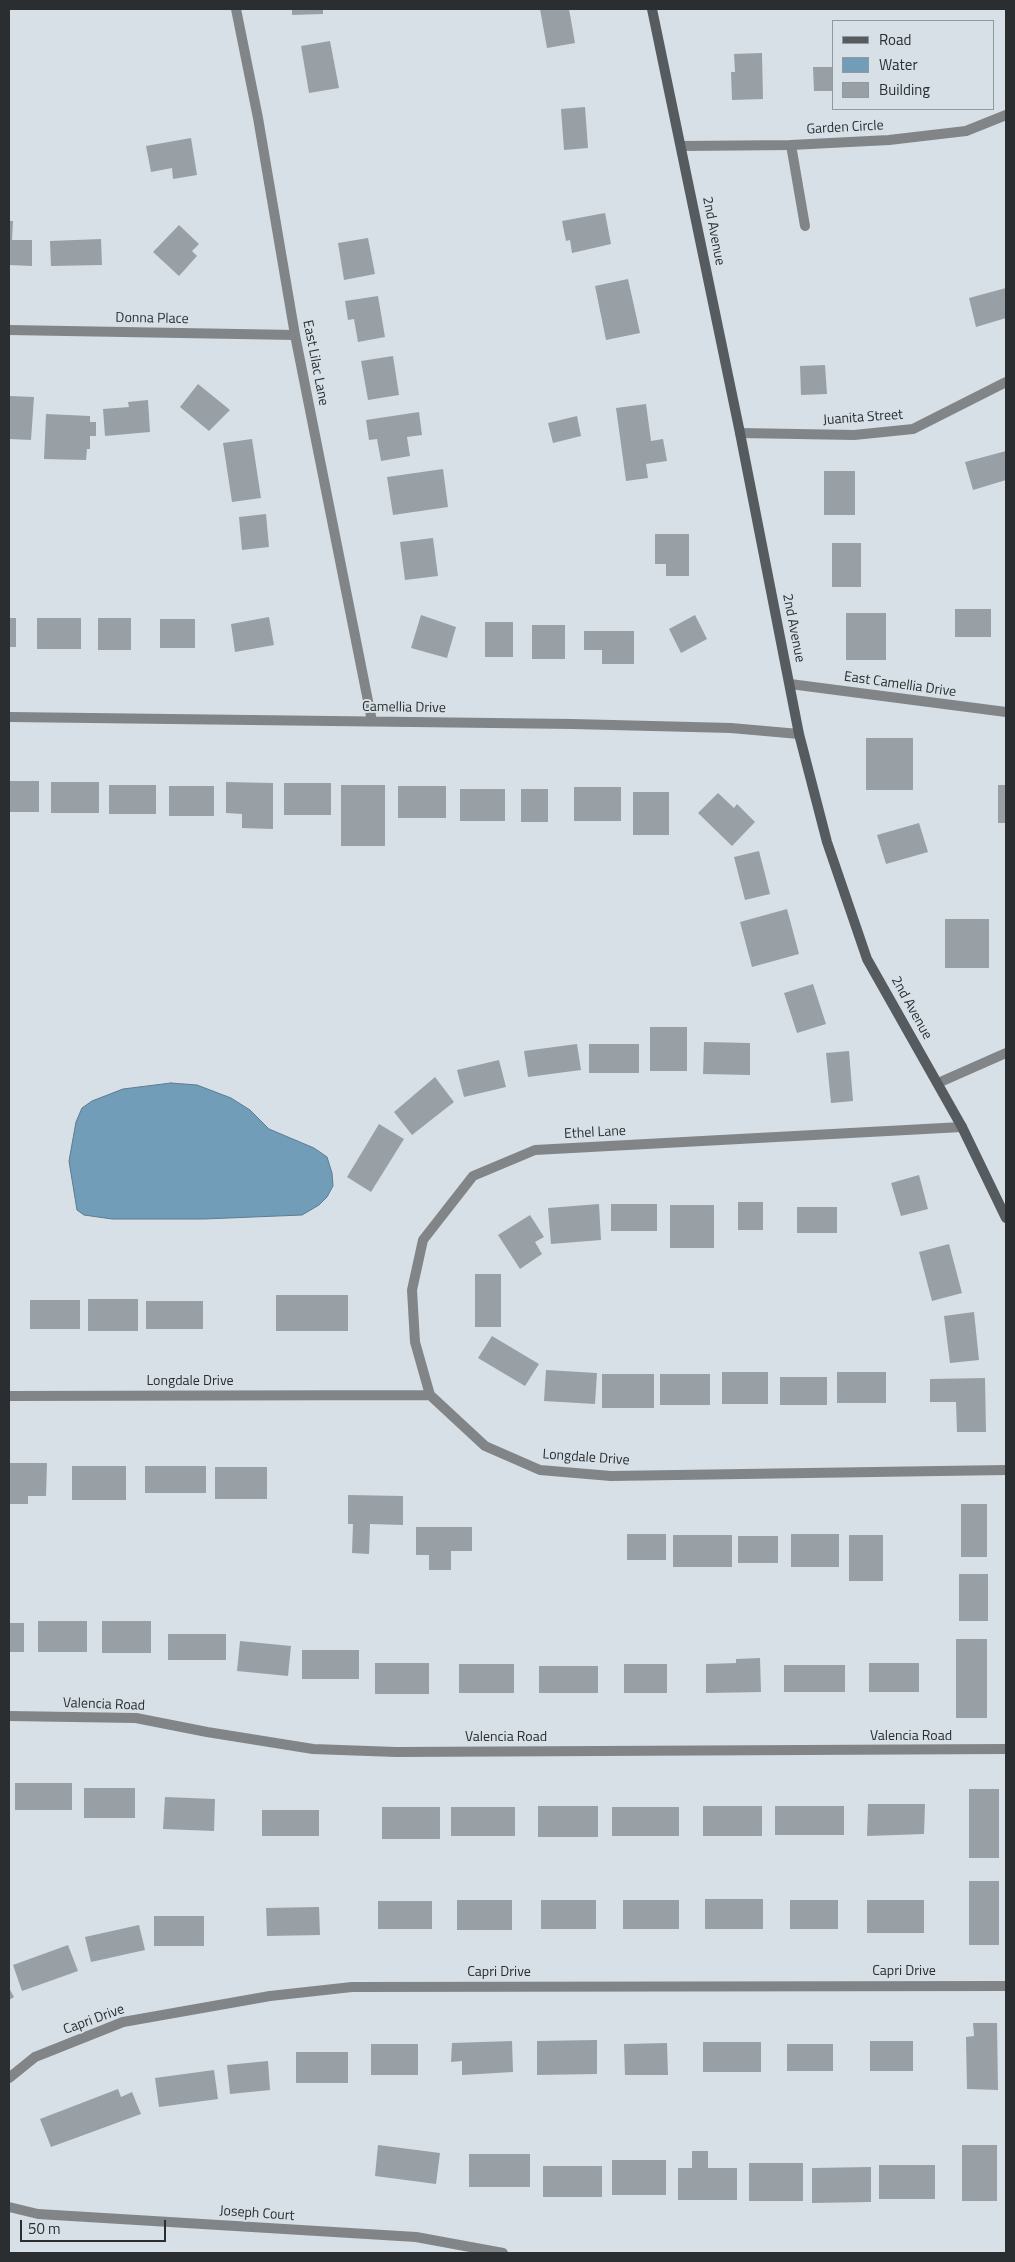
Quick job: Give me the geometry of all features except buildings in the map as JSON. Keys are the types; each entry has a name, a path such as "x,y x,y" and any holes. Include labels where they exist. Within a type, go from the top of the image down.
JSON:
{"street":[{"name":"East Lilac Lane","path":"236,9 258,118 295,335 372,721"},
{"name":"2nd Avenue","path":"652,9 682,146 740,433 790,684 798,734 826,842 867,959 962,1127 1006,1218"},
{"name":"Garden Circle","path":"682,146 791,145 889,140 966,131 1006,115"},
{"path":"791,145 805,226"},
{"name":"Donna Place","path":"9,330 295,335"},
{"name":"Juanita Street","path":"740,433 854,435 913,428 1006,382"},
{"name":"East Camellia Drive","path":"790,684 1006,712"},
{"name":"Camellia Drive","path":"9,717 372,721 731,728 798,734"},
{"path":"938,1084 1006,1053"},
{"name":"Ethel Lane","path":"430,1395 415,1342 412,1290 423,1240 473,1176 535,1150 962,1127"},
{"name":"Longdale Drive","path":"9,1396 430,1395 485,1446 540,1470 611,1476 1006,1470"},
{"name":"Valencia Road","path":"9,1716 136,1718 207,1732 313,1748 396,1752 645,1749 858,1751 1006,1749"},
{"name":"Capri Drive","path":"9,2078 36,2057 123,2022 270,1996 352,1987 1006,1986"},
{"name":"Joseph Court","path":"9,2207 38,2214 416,2237 504,2253"}],"water":[{"path":"171,1083 197,1085 231,1098 250,1110 269,1129 314,1148 327,1157 332,1173 333,1186 327,1197 319,1205 302,1215 204,1219 112,1219 84,1215 77,1210 69,1161 76,1122 82,1108 92,1101 123,1089"}]}
